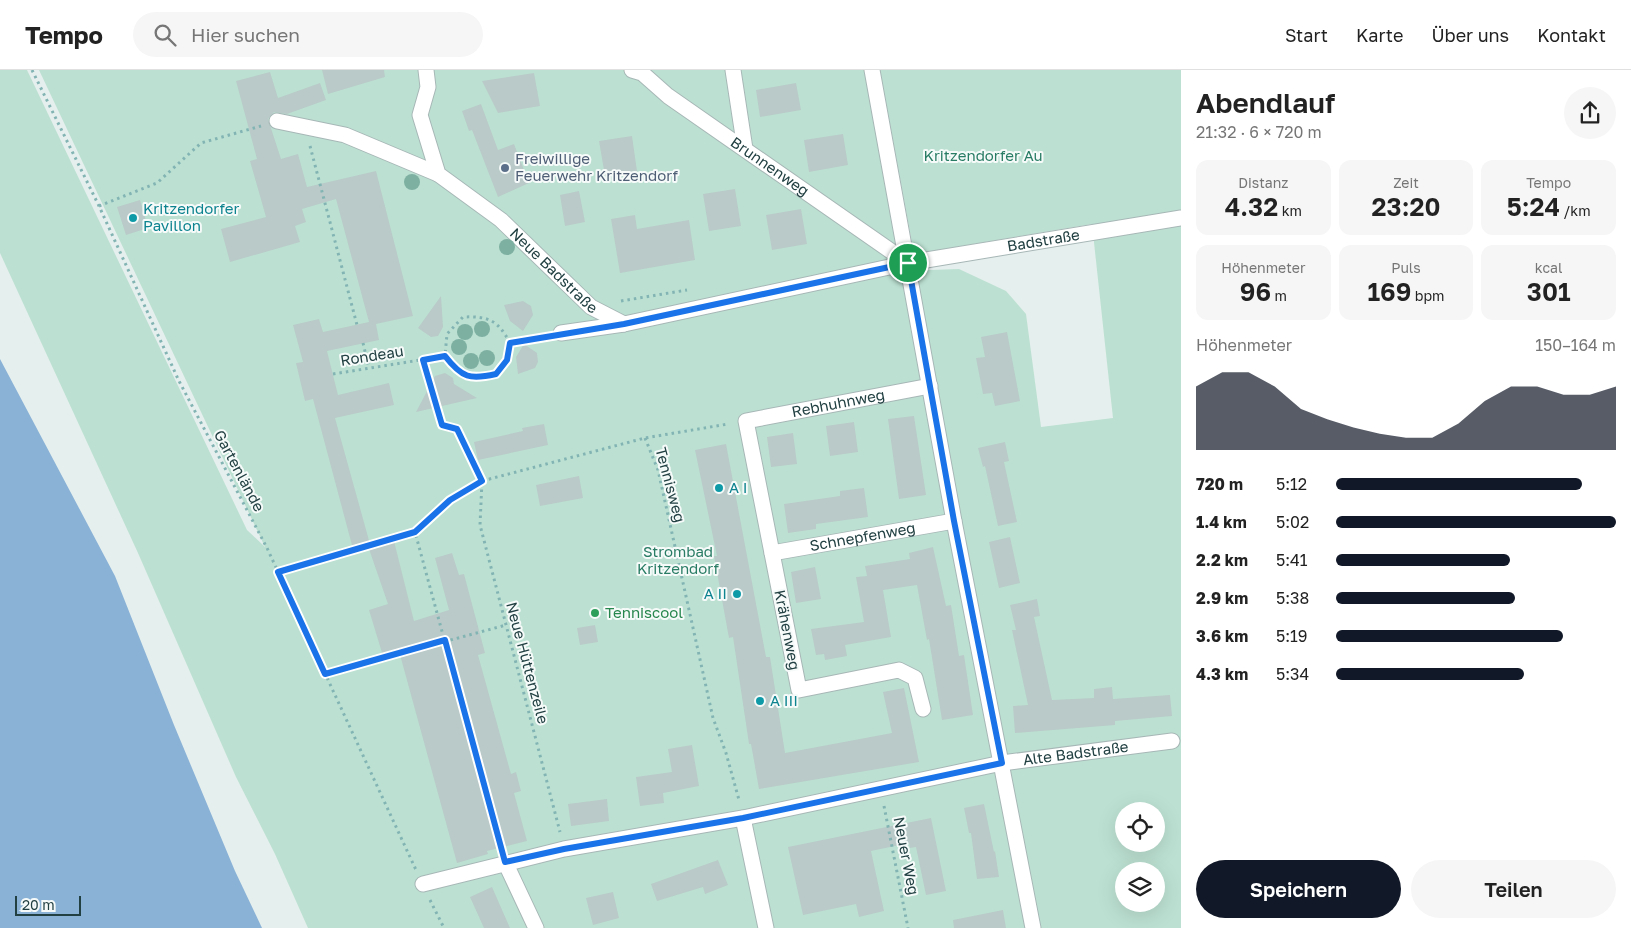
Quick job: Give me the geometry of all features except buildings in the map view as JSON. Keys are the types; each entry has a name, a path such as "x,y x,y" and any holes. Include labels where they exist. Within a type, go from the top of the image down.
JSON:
{"street":[{"path":"426,70 428,87 420,115 438,174"},
{"path":"733,70 746,149"},
{"path":"872,70 954,521 1034,928"},
{"name":"Brunnenweg","path":"639,71 668,96 908,263"},
{"name":"Neue Badstraße","path":"277,122 345,135 438,174 501,220 591,307 624,324"},
{"name":"Badstraße","path":"908,263 1181,218"},
{"path":"560,333 624,324 908,263"},
{"name":"Rebhuhnweg","path":"746,421 930,386"},
{"name":"Krähenweg","path":"746,421 799,690 899,670 915,678 923,709"},
{"name":"Schnepfenweg","path":"772,553 954,521"},
{"name":"Alte Badstraße","path":"423,884 505,862 564,849 743,818 1002,763 1172,742"},
{"path":"743,818 766,928"},
{"path":"505,862 536,928"}],"path":[{"name":"Gartenlände","path":"32,70 99,206 179,381 278,572 444,928"},
{"path":"305,127 357,325"},
{"path":"99,206 157,183 201,143 240,132"},
{"path":"482,316 501,327 510,343 507,360 496,374 475,378 457,371 445,356 447,334 463,317 482,316"},
{"path":"510,343 560,333"},
{"path":"363,343 369,368"},
{"name":"Rondeau","path":"332,374 445,356"},
{"path":"423,360 442,425 457,429 482,481"},
{"path":"645,438 746,421"},
{"name":"Tennisweg","path":"415,532 450,500 482,481 645,438 658,470 713,718 726,753 743,818"},
{"name":"Neue Hüttenzeile","path":"482,481 480,525 564,849"},
{"path":"278,572 415,532 505,862"},
{"path":"325,674 506,625"},
{"name":"Neuer Weg","path":"881,788 908,928"}],"green space":[{"name":"Strombad Kritzendorf","path":"0,70 27,70 247,530 265,547 39,70 865,70 902,271 959,269 1006,291 1026,314 1041,427 1113,418 1092,224 914,254 880,70 1181,70 1181,928 308,928 275,854 236,777 138,553 0,253"}],"water":[{"path":"0,359 115,576 174,725 235,871 262,928 0,928"}],"place":[{"name":"Freiwillige Feuerwehr Kritzendorf","path":"505,168"},
{"name":"Kritzendorfer Pavillon","path":"133,218"},
{"name":"A I","path":"719,488"},
{"name":"A II","path":"737,594"},
{"name":"Tenniscool","path":"595,613"},
{"name":"A III","path":"760,701"}],"route":[{"path":"908,263 954,521 1002,763 743,818 564,849 505,862 445,640 325,674 278,572 415,532 450,500 482,481 457,429 442,425 423,360 445,356 457,371 475,378 496,374 507,360 510,343 560,333 624,324 908,263"}],"park label":[{"name":"Kritzendorfer Au","path":"983,156"}]}
